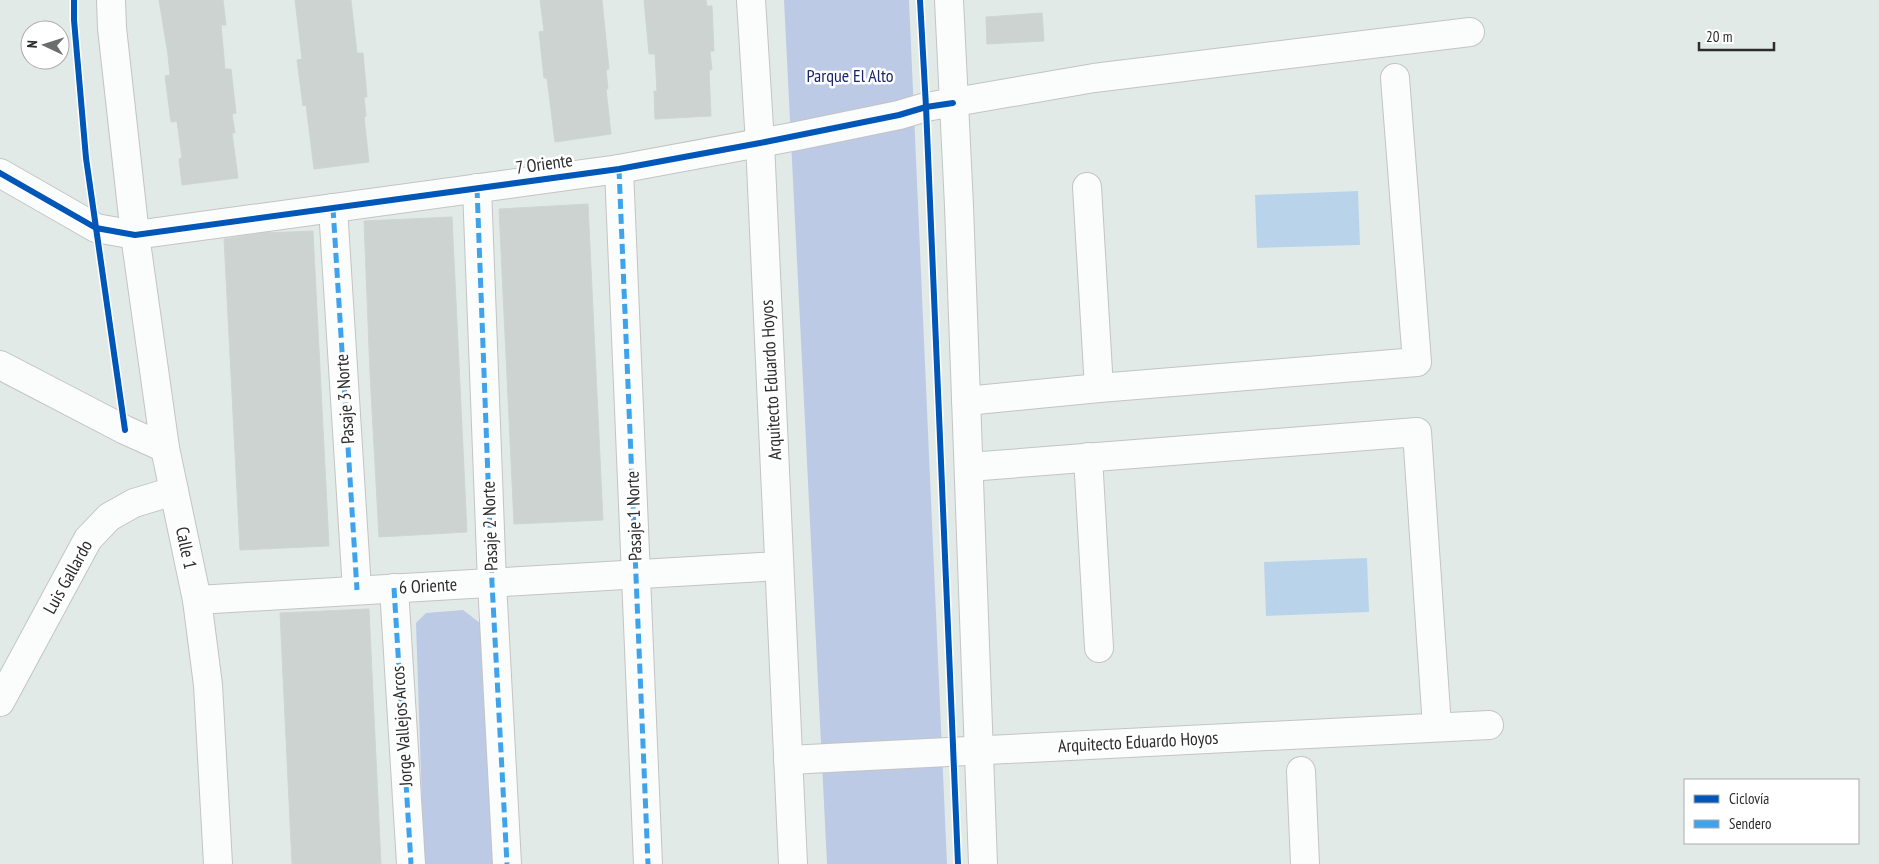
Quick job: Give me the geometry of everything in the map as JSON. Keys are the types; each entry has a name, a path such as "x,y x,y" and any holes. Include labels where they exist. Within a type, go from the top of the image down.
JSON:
{"street":[{"name":"Calle 1","path":"111,0 112,28 135,235 165,448 197,600 208,685 218,864"},
{"name":"Arquitecto Eduardo Hoyos","path":"752,0 793,864"},
{"path":"949,0 969,467 983,864"},
{"name":"7 Oriente","path":"0,173 96,228 135,235 619,168 760,143 899,115 926,107 1094,78 1470,32"},
{"path":"966,401 1417,362 1395,78"},
{"name":"Pasaje 1 Norte","path":"619,168 648,864"},
{"path":"1087,187 1099,388"},
{"name":"Pasaje 2 Norte","path":"477,188 492,583 507,864"},
{"name":"Pasaje 3 Norte","path":"333,208 357,590"},
{"path":"0,365 125,430 165,448"},
{"path":"969,467 1417,432 1437,727"},
{"path":"1088,457 1099,648"},
{"name":"Luis Gallardo","path":"0,702 88,539 109,517 134,503 174,491"},
{"name":"6 Oriente","path":"197,600 779,566"},
{"name":"Jorge Vallejos Arcos","path":"394,588 411,864"},
{"name":"Arquitecto Eduardo Hoyos","path":"788,760 1489,725"},
{"path":"1301,771 1305,864"}],"green space":[{"name":"Parque El Alto","path":"784,0 909,0 947,864 827,864"},
{"path":"463,610 480,623 493,864 424,864 416,623 426,613"}],"shaded area":[{"path":"1358,191 1360,245 1257,248 1255,195"},
{"path":"1367,558 1369,612 1266,616 1264,562"}],"building":[{"path":"159,0 223,0 226,25 221,25 225,69 231,69 236,113 232,114 235,133 232,133 238,178 182,185 179,159 182,158 177,121 171,122 165,76 170,75"},
{"path":"295,0 351,0 357,53 363,53 367,97 364,97 366,116 364,117 369,162 314,169 306,105 303,106 297,60 302,59"},
{"path":"540,0 602,0 609,69 606,70 608,89 606,89 611,134 555,142 547,78 544,78 539,32 544,31"},
{"path":"644,0 706,0 707,6 712,6 714,51 710,51 712,70 709,70 711,116 655,119 654,91 657,91 655,54 649,54"},
{"path":"1042,13 1044,41 987,44 986,17"},
{"path":"588,204 603,520 514,524 499,209"},
{"path":"452,217 467,532 379,537 364,221"},
{"path":"313,231 329,546 240,550 224,239 262,233"},
{"path":"369,609 381,864 292,864 280,613"}],"marked path":[{"path":"619,169 648,864"},
{"path":"477,188 492,583 507,864"},
{"path":"333,208 357,590"},
{"path":"394,588 411,864"}],"cycle path":[{"path":"74,0 74,20 86,158 125,430"},
{"path":"920,0 958,864"},
{"path":"0,173 96,228 135,235 619,169 760,143 899,115 926,107 953,103"}]}
